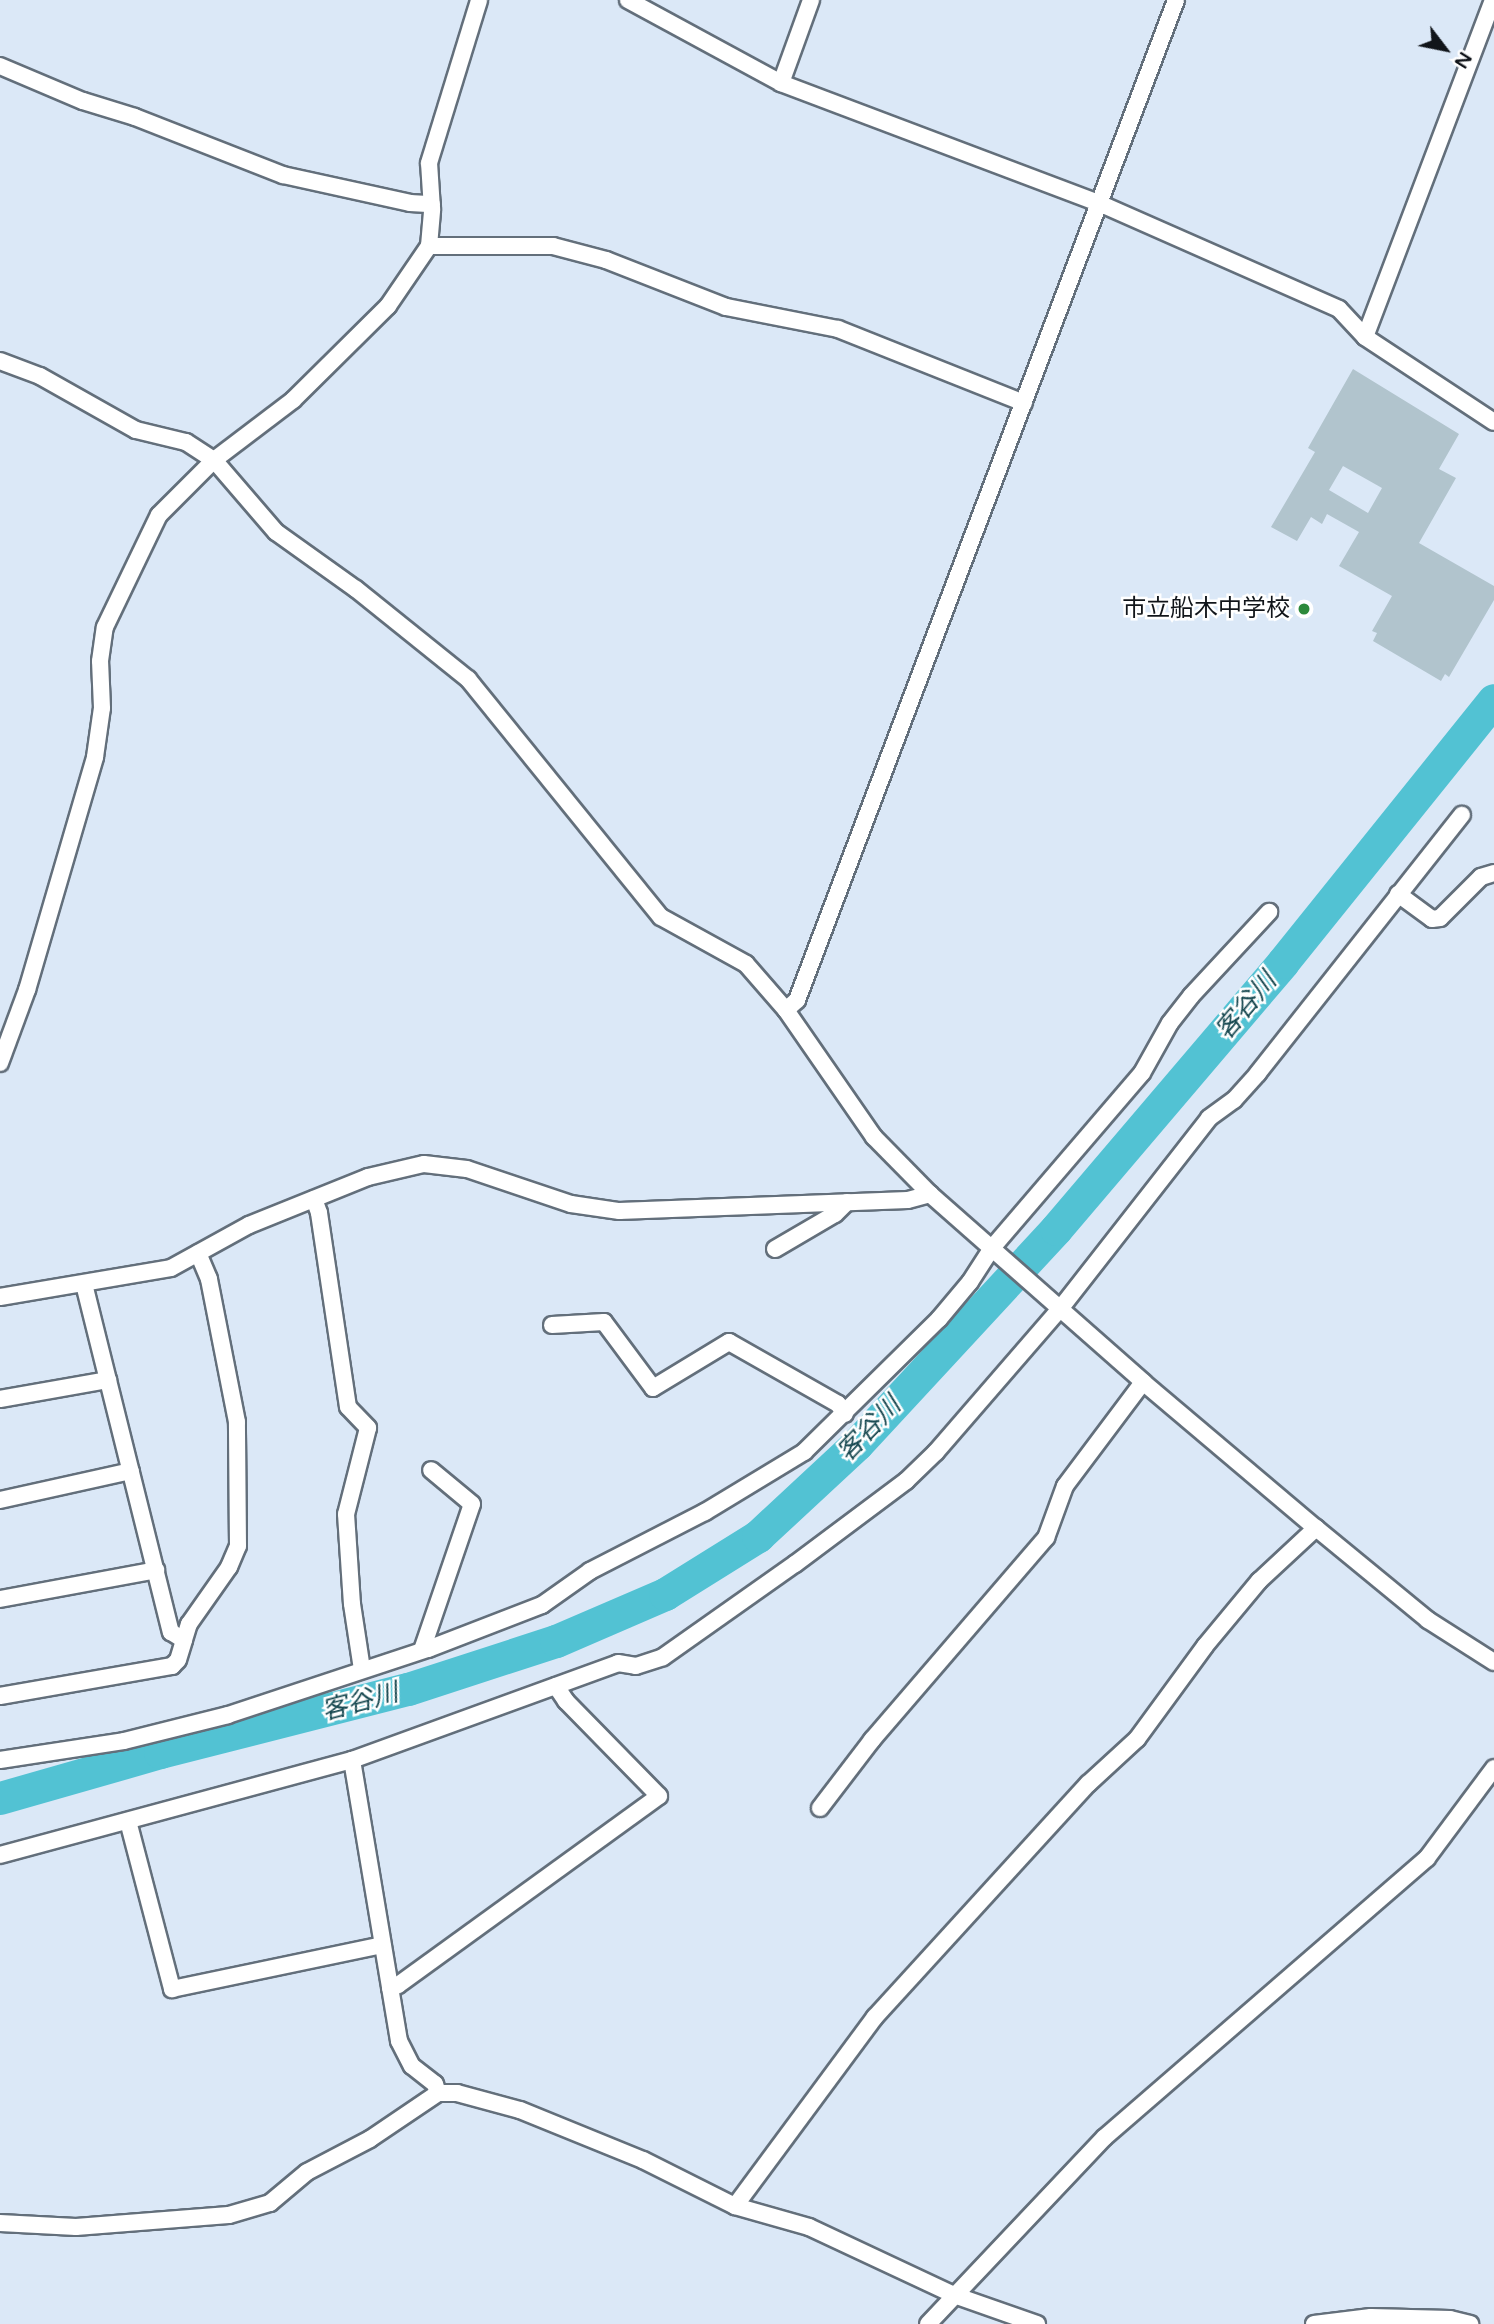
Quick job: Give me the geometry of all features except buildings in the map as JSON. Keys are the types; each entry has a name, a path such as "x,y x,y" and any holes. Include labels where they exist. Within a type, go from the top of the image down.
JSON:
{"street":[{"path":"0,1063 27,990 94,757 102,708 100,661 105,627 159,515 214,460 293,401 388,306 429,246 432,204 429,163 479,0"},
{"path":"628,0 781,83 1101,204 1339,309 1365,337 1494,422"},
{"path":"781,83 811,0"},
{"path":"786,1010 797,1000 1101,204 1176,0"},
{"path":"1365,337 1493,0"},
{"path":"0,66 83,101 135,117 284,175 410,203 432,204"},
{"path":"429,246 553,246 606,260 726,307 838,330 1024,403"},
{"path":"0,361 40,376 136,430 186,442 214,460 276,532 356,589 468,679 661,917 746,964 786,1010 874,1137 930,1194 1143,1382 1316,1528 1428,1620 1494,1662"},
{"path":"0,1855 352,1759 618,1662 636,1665 663,1657 818,1547 906,1481 1058,1307 1209,1118 1234,1100 1258,1073 1462,815"},
{"path":"1398,894 1432,919 1440,919 1481,877 1494,873"},
{"path":"0,1760 124,1741 228,1714 422,1650 542,1605 590,1571 705,1512 804,1452 939,1319 1142,1073 1170,1023 1191,996 1269,912"},
{"path":"0,1297 171,1268 249,1225 368,1177 424,1164 467,1169 571,1204 619,1211 908,1200 930,1194"},
{"path":"314,1199 319,1213 348,1407 368,1428 346,1514 352,1604 362,1669"},
{"path":"775,1249 835,1214 846,1202"},
{"path":"0,1696 172,1667 178,1660 189,1624 229,1567 238,1546 237,1422 209,1279 198,1253"},
{"path":"84,1284 171,1632 184,1640"},
{"path":"552,1325 604,1322 653,1388 729,1342 838,1404 845,1414"},
{"path":"0,1399 108,1380"},
{"path":"820,1808 872,1740 1046,1538 1065,1486 1143,1382"},
{"path":"422,1650 472,1504 431,1470"},
{"path":"0,1500 131,1471"},
{"path":"735,2206 875,2017 1088,1784 1137,1739 1205,1646 1259,1581 1316,1528"},
{"path":"0,1599 156,1570"},
{"path":"390,1987 398,1985 659,1796 566,1701 556,1686"},
{"path":"352,1759 399,2041 412,2066 436,2084 438,2093"},
{"path":"928,2324 1105,2137 1427,1858 1494,1768"},
{"path":"128,1821 172,1989 382,1944"},
{"path":"0,2223 76,2227 229,2215 270,2203 307,2172 370,2139 438,2093 457,2093 520,2110 643,2160 735,2206 809,2227 954,2295 1037,2324"},
{"path":"1314,2324 1371,2317 1450,2319 1469,2324"}],"waterway":[{"name":"客谷川","path":"0,1798 160,1752 408,1689 556,1641 665,1594 758,1536 857,1444 1056,1229 1283,962 1494,700"}],"place":[{"name":"市立船木中学校","path":"1304,609"}]}
